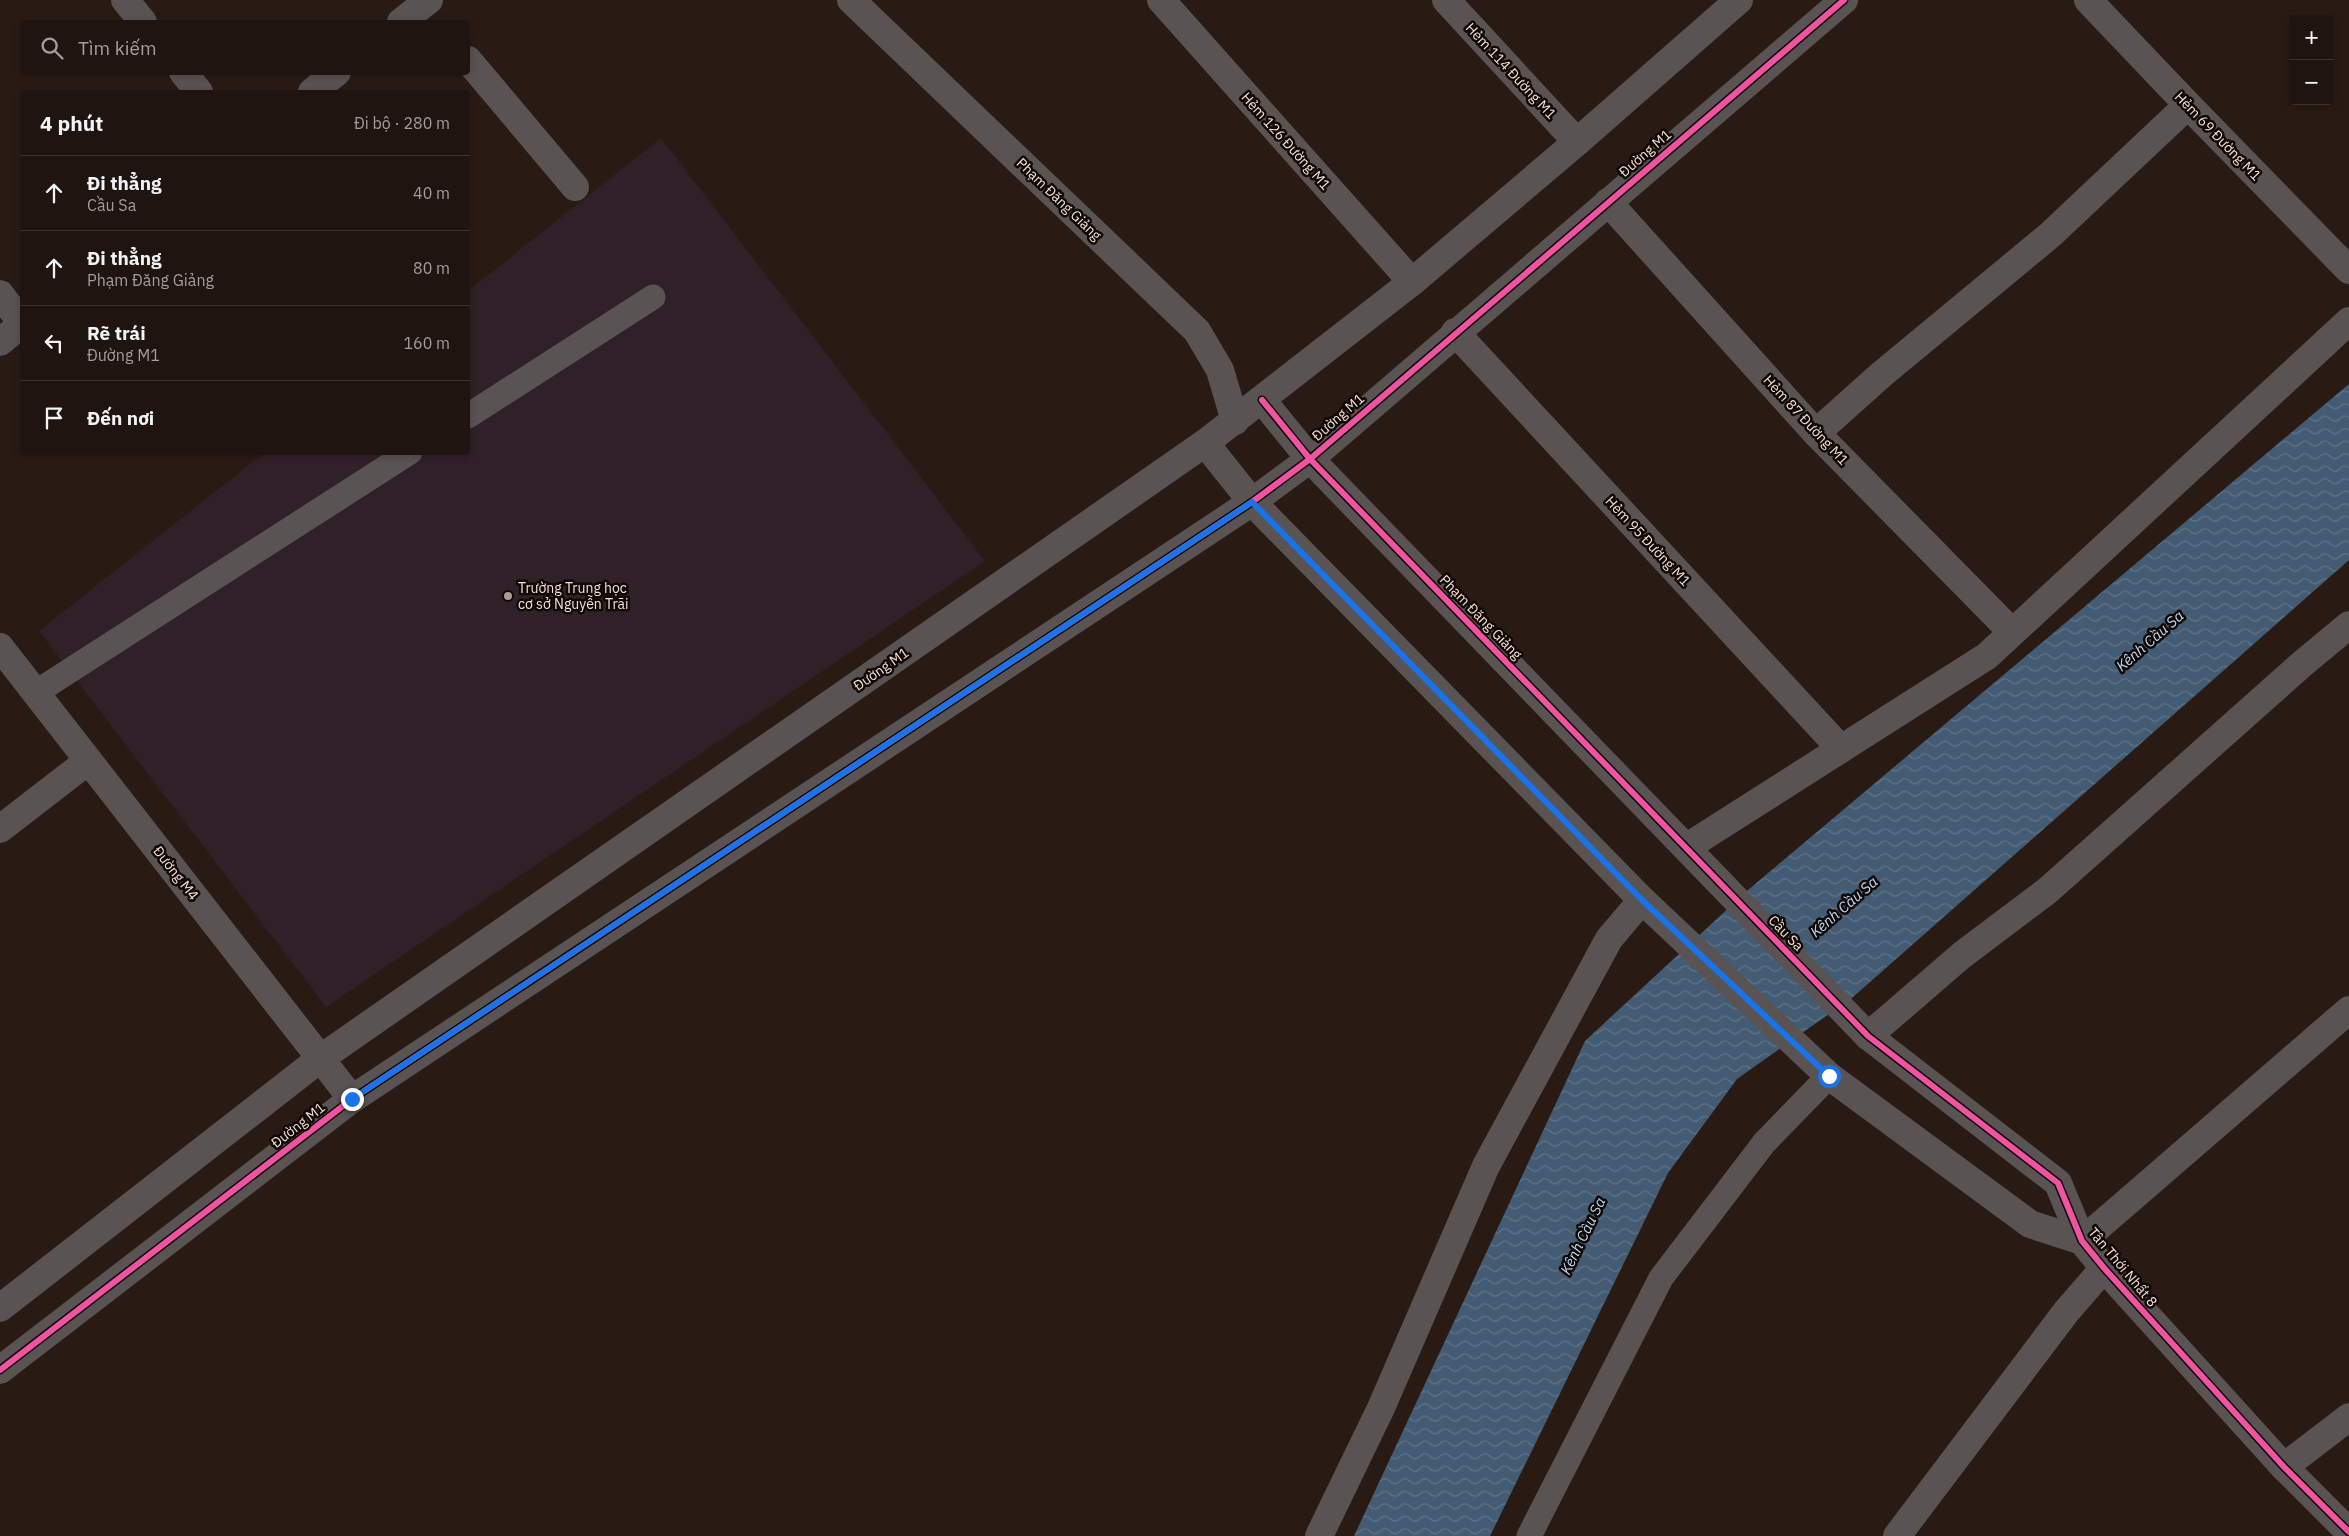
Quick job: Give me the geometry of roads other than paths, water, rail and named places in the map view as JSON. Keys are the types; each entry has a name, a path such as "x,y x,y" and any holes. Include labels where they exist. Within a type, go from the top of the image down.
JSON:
{"street":[{"path":"125,0 141,20"},
{"name":"Phạm Đăng Giảng","path":"851,0 1197,331 1220,370 1235,421"},
{"name":"Hẻm 126 Đường M1","path":"1161,0 1412,282"},
{"name":"Hẻm 114 Đường M1","path":"1446,0 1577,142"},
{"name":"Đường M1","path":"0,1370 352,1099 1252,502 1310,459 1455,332 1844,0"},
{"name":"Hẻm 69 Đường M1","path":"2088,0 2349,270"},
{"name":"Đường M1","path":"0,1308 321,1058 1205,444 1412,282 1577,142 1734,1"},
{"path":"470,62 575,187"},
{"path":"185,75 197,90"},
{"path":"315,90 334,75"},
{"path":"1816,432 1882,374 2050,236 2188,105"},
{"name":"Hẻm 87 Đường M1","path":"1608,202 1816,432 2012,632"},
{"path":"0,294 20,321"},
{"path":"1686,847 1987,656 2349,321"},
{"path":"0,342 20,326"},
{"name":"Hẻm 95 Đường M1","path":"1455,332 1841,749"},
{"name":"Phạm Đăng Giảng","path":"1262,400 1310,459 1686,847"},
{"path":"1205,444 1252,502 1642,900 1829,1076"},
{"path":"1868,1036 1962,955 2047,891 2302,664 2349,625"},
{"name":"Đường M4","path":"0,648 352,1099"},
{"path":"0,829 88,761"},
{"name":"Cầu Sa","path":"1686,847 1868,1036"},
{"path":"1320,1536 1381,1408 1486,1166 1609,939 1642,900"},
{"path":"2082,1241 2349,1010"},
{"name":"Tân Thới Nhất 8","path":"1868,1036 2058,1183 2082,1241 2104,1268 2284,1467 2349,1532"},
{"name":"Tân Thới Nhất 8","path":"1829,1076 2030,1224 2082,1241"},
{"path":"1897,1536 2066,1312 2104,1268"},
{"path":"2284,1467 2349,1417"}],"lane":[{"path":"470,415 653,297"},
{"path":"35,693 405,455"},
{"path":"1529,1536 1661,1278 1764,1143 1829,1076"}],"water":[{"name":"Kênh Cầu Sa","path":"2349,384 2349,560 1853,997 1737,1079 1668,1173 1490,1536 1354,1536 1585,1041 1748,890"}],"place":[{"name":"Trường Trung học cơ sở Nguyễn Trãi","path":"508,596"}]}
